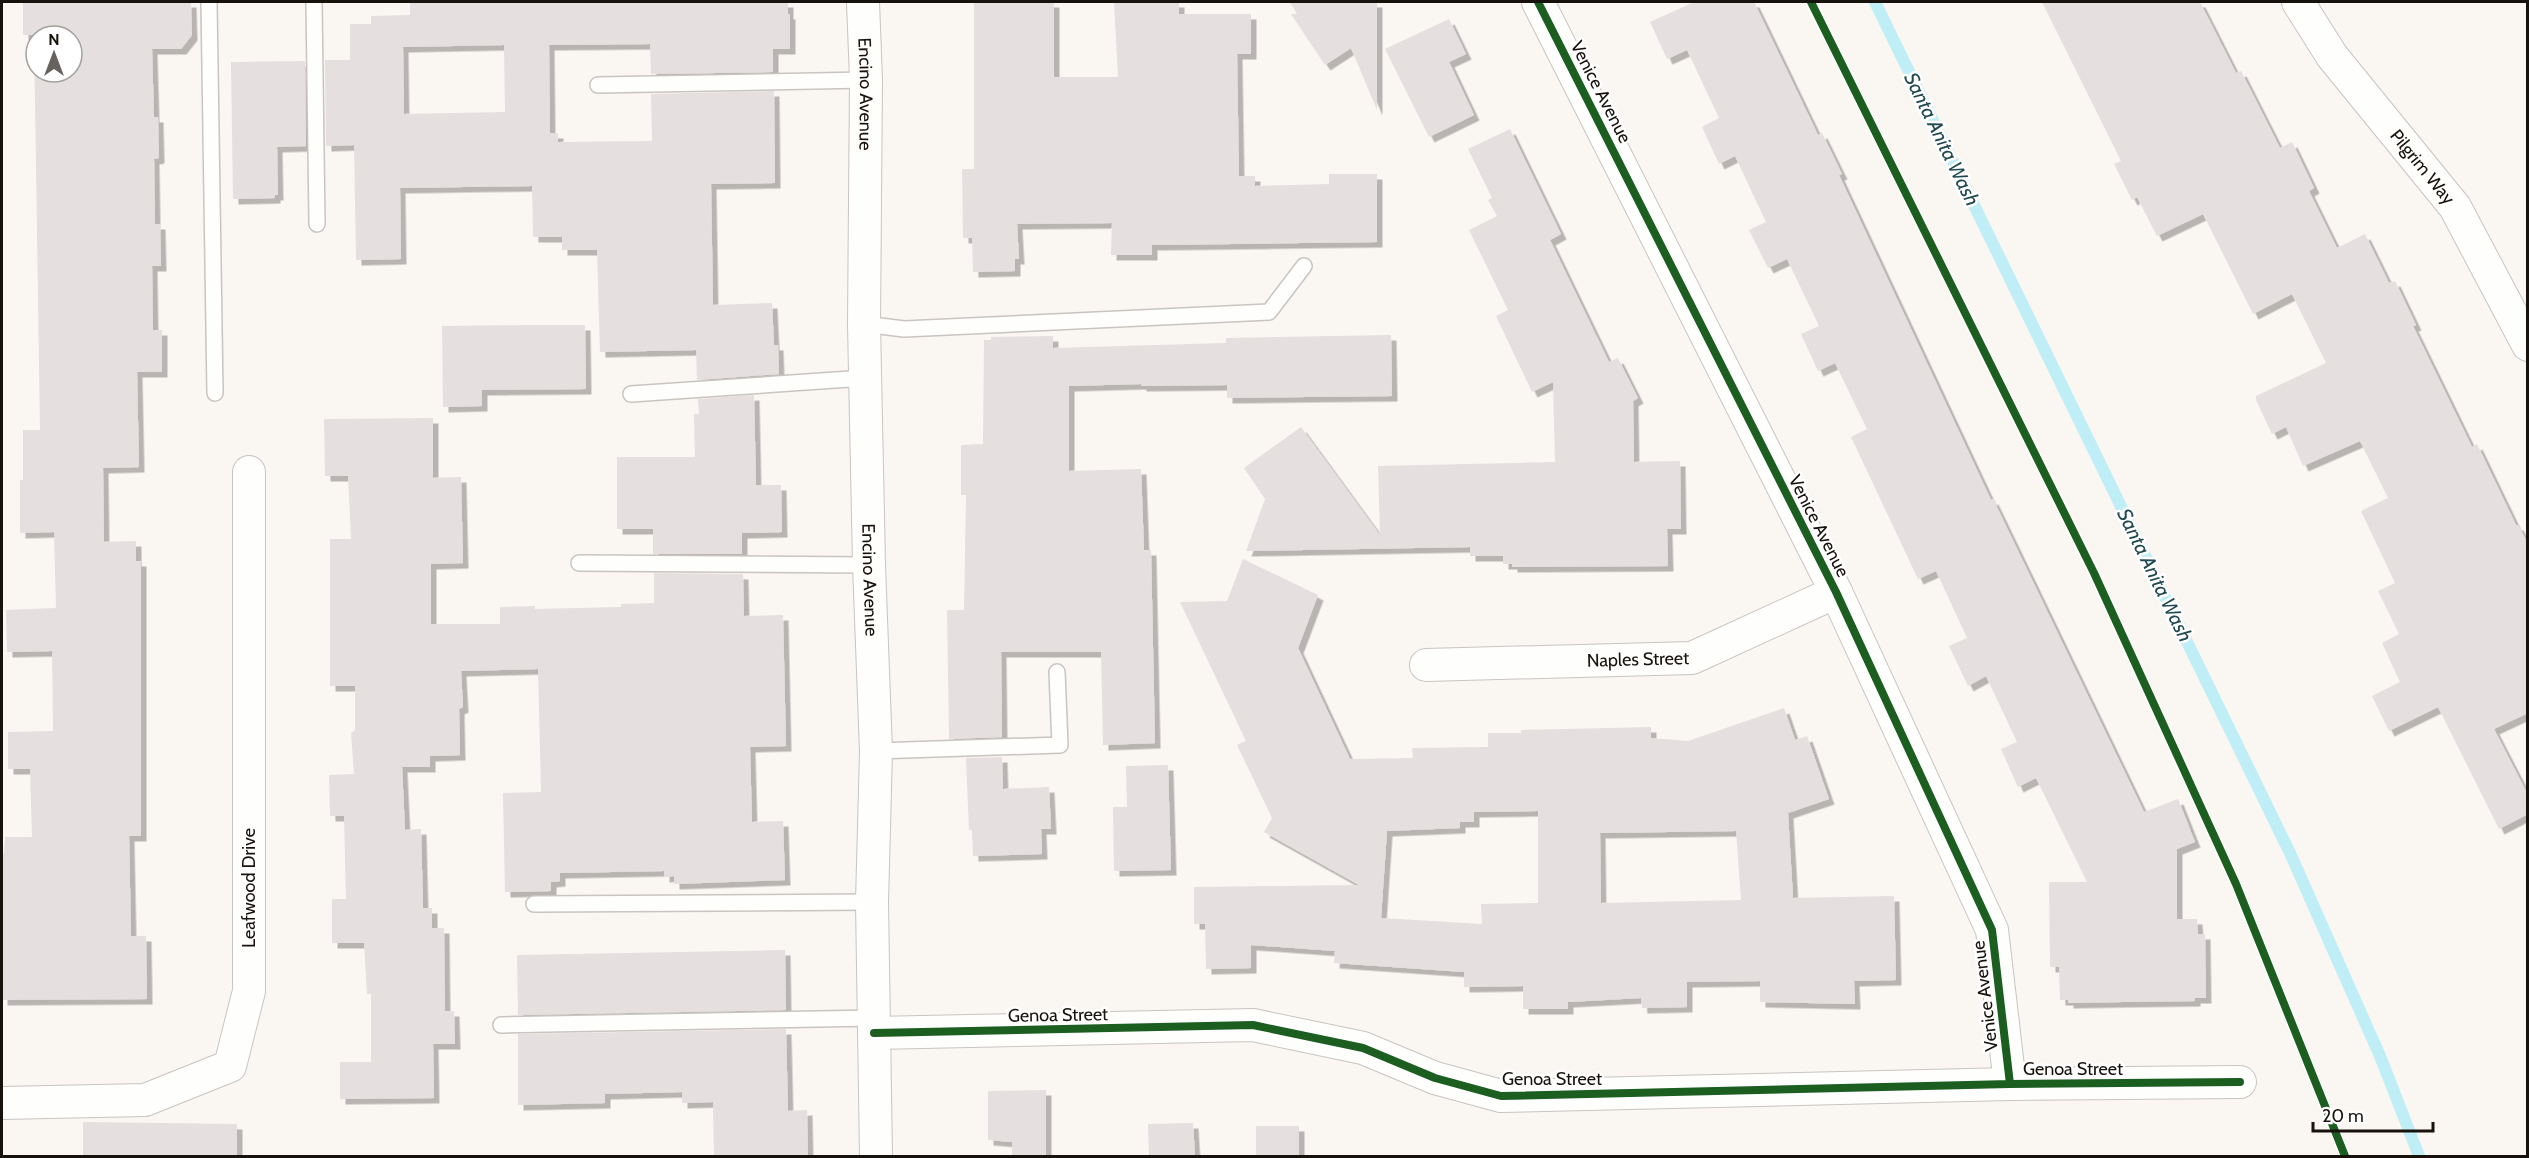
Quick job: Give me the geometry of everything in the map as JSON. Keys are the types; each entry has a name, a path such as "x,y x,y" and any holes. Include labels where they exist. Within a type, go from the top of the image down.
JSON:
{"street":[{"name":"Encino Avenue","path":"863,2 866,80 864,324 876,751 872,902 876,1156"},
{"name":"Venice Avenue","path":"1538,2 1836,592 1992,930 2010,1084"},
{"name":"Pilgrim Way","path":"2298,2 2332,56 2455,207 2528,345"},
{"name":"Leafwood Drive","path":"2,1103 145,1100 230,1066 249,991 249,471"},
{"name":"Naples Street","path":"1426,665 1692,658 1836,592"},
{"name":"Genoa Street","path":"874,1026 1253,1024 1363,1048 1435,1078 1501,1096 2010,1084 2240,1082"}],"lane":[{"path":"209,2 215,393"},
{"path":"314,2 317,224"},
{"path":"598,85 866,80"},
{"path":"864,324 904,329 1269,312 1304,266"},
{"path":"631,394 865,378"},
{"path":"579,563 869,565"},
{"path":"876,751 1060,745 1057,672"},
{"path":"534,904 872,902"},
{"path":"501,1025 874,1026"}],"building":[{"path":"23,2 191,2 192,35 181,49 152,49 154,117 158,117 159,158 154,159 155,224 160,224 161,266 152,266 153,330 162,330 162,372 137,372 139,467 103,468 104,542 136,541 136,561 141,561 141,836 129,836 131,936 146,936 147,999 2,1000 2,854 4,854 5,837 32,837 30,769 8,769 8,732 53,731 52,651 7,652 6,610 56,608 54,532 20,533 23,430 40,430 35,84 84,84 84,24 24,24 24,35"},
{"path":"410,2 788,2 790,49 773,49 773,72 651,74 650,44 549,45 550,133 558,133 558,142 652,141 651,94 774,91 775,183 711,184 713,305 772,303 774,345 778,345 779,374 697,380 696,350 600,352 597,250 562,250 562,237 533,237 532,186 400,188 401,259 356,260 354,145 326,146 325,60 350,60 350,24 371,24 371,16 410,15","holes":["504,45 505,112 404,114 403,47"]},
{"path":"974,2 1054,2 1054,77 1118,77 1114,2 1179,2 1179,14 1251,14 1251,54 1237,54 1239,176 1255,176 1255,186 1329,184 1329,174 1377,174 1377,242 1152,245 1152,255 1111,255 1112,223 1017,224 1019,259 1015,259 1015,271 973,272 972,238 963,238 962,169 974,169"},
{"path":"1290,2 1377,2 1377,110 1351,48 1325,65 1291,14 1297,14"},
{"path":"1694,2 1754,2 1818,135 1822,133 1842,174 1839,175 1991,500 1993,499 2144,812 2178,799 2195,842 2177,849 2177,919 2197,919 2198,934 2205,934 2206,998 2195,998 2195,1001 2068,1003 2068,1000 2060,1000 2059,967 2050,967 2049,882 2087,882 2036,778 2018,787 2001,749 2017,742 1986,676 1968,686 1949,646 1967,638 1936,571 1918,579 1851,437 1867,429 1835,363 1818,371 1801,334 1819,326 1787,259 1768,268 1749,230 1766,222 1735,156 1719,164 1702,127 1719,118 1687,50 1667,59 1650,22"},
{"path":"2042,2 2200,2 2236,73 2241,71 2280,148 2292,142 2314,188 2309,191 2337,248 2365,234 2389,283 2395,281 2416,325 2413,326 2472,447 2477,444 2516,525 2528,544 2528,713 2494,729 2528,795 2528,814 2499,829 2438,707 2389,731 2372,696 2400,682 2382,643 2399,634 2378,591 2395,583 2361,511 2388,498 2360,441 2303,466 2286,427 2272,434 2256,400 2256,396 2326,363 2292,294 2253,314 2203,214 2157,236 2137,197 2132,200 2114,164 2121,161"},
{"path":"1449,19 1466,54 1449,62 1474,115 1429,137 1385,49"},
{"path":"305,61 306,146 277,147 278,195 275,195 275,198 233,199 231,62"},
{"path":"1510,129 1561,234 1550,240 1609,362 1618,358 1638,398 1633,401 1634,462 1680,461 1681,529 1667,529 1668,566 1512,567 1512,564 1503,564 1503,556 1470,556 1470,547 1246,551 1265,499 1244,468 1301,427 1380,535 1378,466 1555,462 1553,382 1532,392 1496,316 1508,310 1469,230 1497,216 1488,200 1492,198 1468,149"},
{"path":"585,325 586,389 482,390 482,406 443,407 442,326"},
{"path":"1391,335 1392,396 1227,398 1227,385 1069,386 1069,471 1141,469 1144,550 1151,550 1155,743 1103,745 1101,652 1001,652 1002,737 949,739 947,610 964,610 966,495 961,495 961,445 983,444 984,340 991,340 991,337 1053,336 1053,348 1226,343 1226,338"},
{"path":"754,395 756,485 781,485 782,532 742,533 742,554 653,554 653,529 617,529 617,457 695,457 694,414 699,414 698,399"},
{"path":"433,418 433,478 461,477 463,563 431,564 431,624 500,624 500,607 535,606 535,609 621,607 621,604 654,603 654,573 743,574 744,616 783,615 786,746 750,747 752,822 783,821 785,880 674,884 674,876 664,877 664,871 560,873 560,881 551,882 551,891 505,892 503,793 541,792 538,669 461,671 463,707 459,709 460,755 430,756 430,767 402,767 405,830 421,829 423,908 432,908 432,928 444,928 445,1011 454,1011 455,1044 433,1044 434,1098 340,1099 340,1062 371,1062 371,994 367,994 364,943 332,943 332,899 346,899 344,816 330,816 329,775 354,774 351,733 355,730 355,686 330,686 330,539 351,539 348,476 325,476 324,419"},
{"path":"1243,559 1318,595 1298,648 1350,759 1413,758 1412,748 1488,747 1488,733 1521,733 1521,730 1651,727 1651,738 1688,741 1784,708 1795,740 1807,736 1829,799 1788,813 1793,898 1894,896 1896,980 1854,981 1855,1004 1760,1002 1760,981 1687,982 1687,1007 1642,1008 1641,998 1568,1002 1568,1009 1523,1009 1523,986 1464,987 1464,972 1334,963 1335,951 1251,945 1251,968 1206,969 1205,924 1194,924 1194,887 1359,885 1264,832 1272,818 1237,745 1246,741 1180,602 1227,601","holes":["1538,811 1538,903 1481,904 1482,924 1381,918 1387,831 1460,828 1460,822 1474,822 1474,812","1736,831 1741,900 1601,903 1600,833"]},
{"path":"1002,757 1003,789 1049,787 1051,829 1041,829 1042,854 973,856 972,830 969,830 966,758"},
{"path":"1168,765 1171,870 1114,871 1113,807 1127,807 1126,766"},
{"path":"785,950 786,1010 518,1015 517,955"},
{"path":"786,1029 788,1111 807,1110 808,1156 714,1156 713,1102 682,1103 682,1092 605,1094 605,1103 518,1105 518,1034"},
{"path":"1046,1090 1046,1156 1012,1156 1012,1142 988,1140 988,1091"},
{"path":"83,1122 237,1124 237,1156 83,1156"},
{"path":"1193,1123 1195,1156 1149,1156 1148,1124"},
{"path":"1256,1126 1299,1126 1299,1156 1256,1156"}],"waterway":[{"name":"Santa Anita Wash","path":"1875,2 2290,853 2380,1056 2419,1156"}],"cycle path":[{"path":"1538,2 1836,592 1992,930 2010,1084"},
{"path":"1811,2 2094,573 2236,884 2345,1156"},
{"path":"874,1033 1253,1025 1363,1048 1435,1078 1501,1096 2010,1084 2240,1082"}]}
